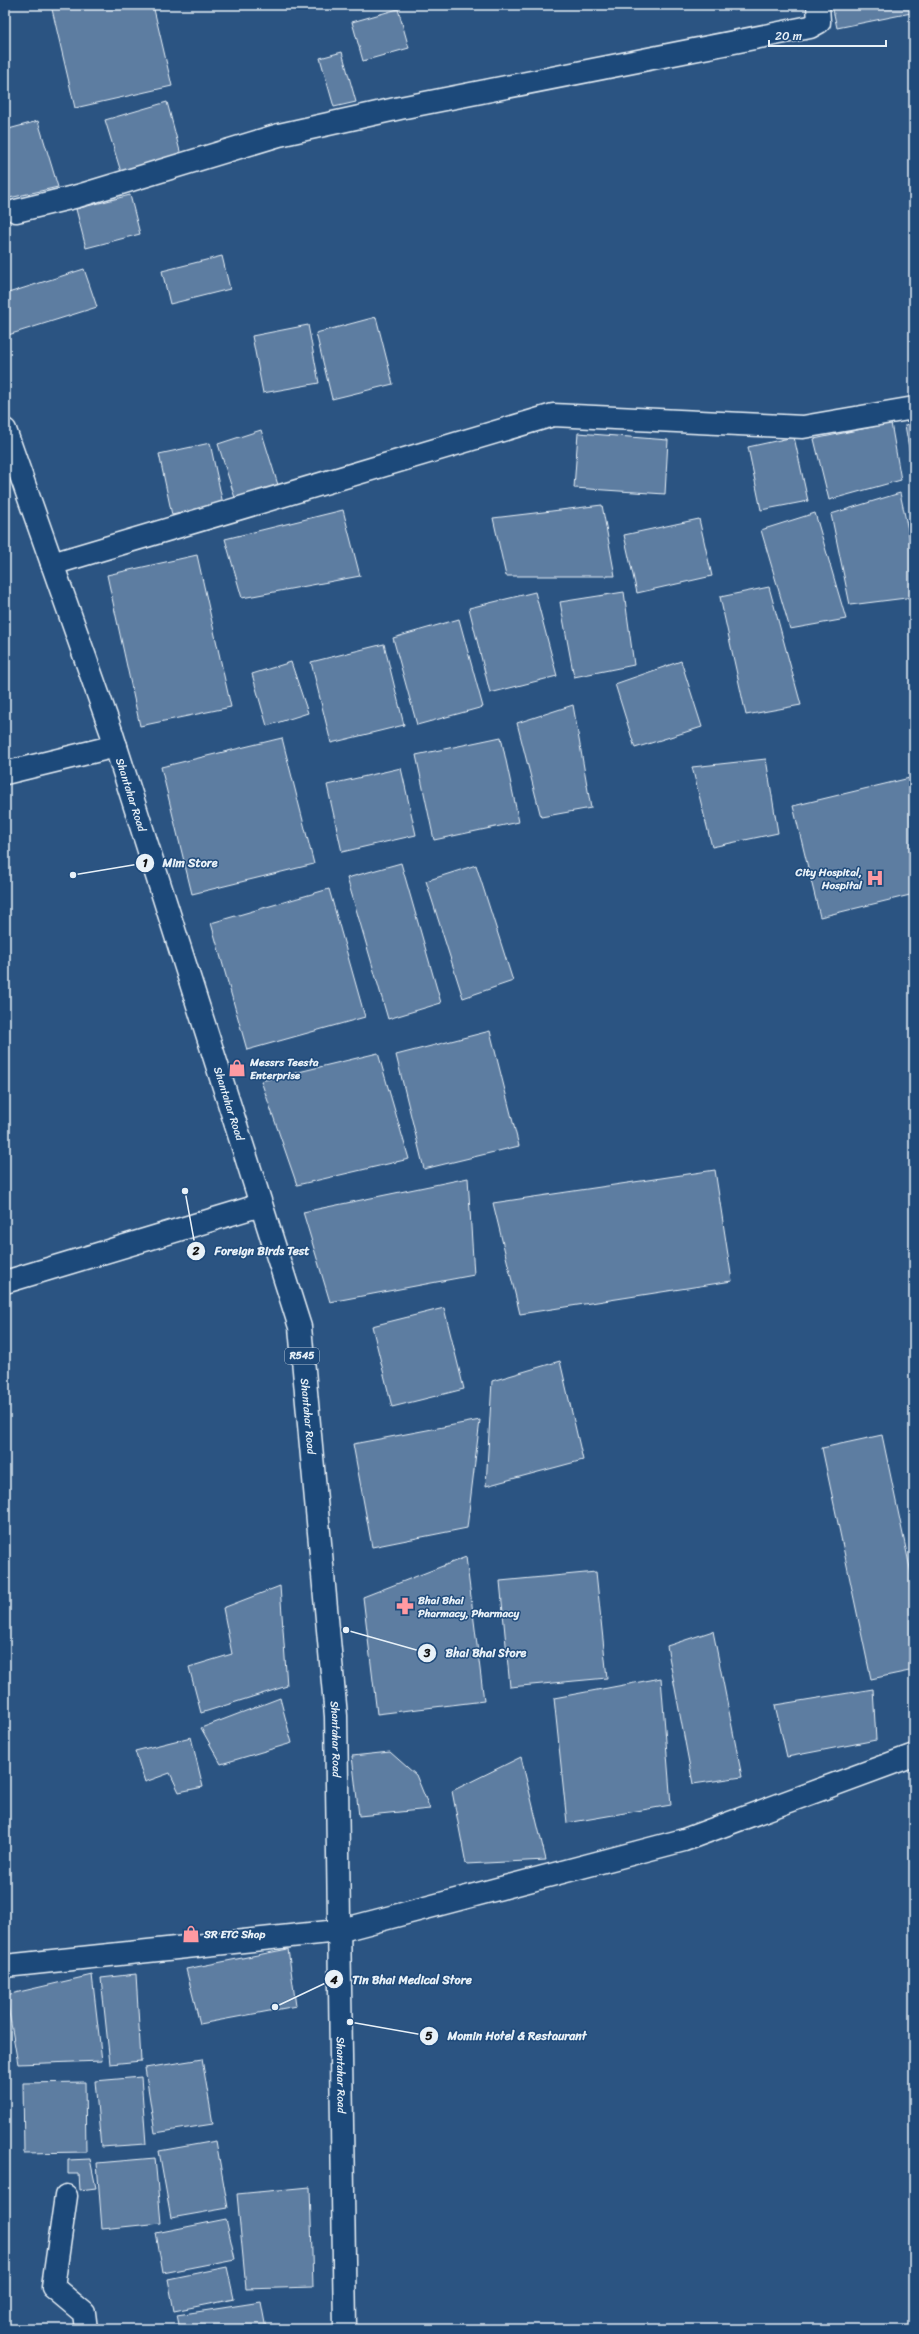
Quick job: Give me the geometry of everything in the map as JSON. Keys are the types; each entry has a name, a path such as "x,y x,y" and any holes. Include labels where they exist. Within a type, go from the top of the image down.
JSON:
{"street":[{"path":"16,211 78,196 279,135 400,108 810,26 819,22 818,5"},
{"path":"52,564 553,415 803,427 914,408"},
{"name":"Shantahar Road","path":"5,430 116,746 300,1327 336,1716 345,2329"},
{"path":"5,773 116,746"},
{"path":"5,1282 261,1205"},
{"path":"5,1966 338,1931 684,1840 914,1755"},
{"path":"66,2196 53,2287 84,2313 86,2329"}],"building":[{"path":"51,5 153,5 172,86 75,108"},
{"path":"733,5 756,5 734,10"},
{"path":"832,5 909,5 911,13 837,28"},
{"path":"398,9 409,48 363,61 352,22"},
{"path":"342,52 356,102 334,107 320,58"},
{"path":"167,102 181,155 121,172 105,120"},
{"path":"38,121 58,187 5,199 5,130"},
{"path":"130,195 140,234 86,248 76,209"},
{"path":"222,256 230,289 170,304 162,271"},
{"path":"84,269 97,307 5,336 5,294"},
{"path":"376,317 393,384 332,399 316,333"},
{"path":"308,325 319,383 263,393 252,336"},
{"path":"891,423 901,480 829,500 814,439"},
{"path":"914,423 914,477 905,425"},
{"path":"261,430 278,485 235,498 218,444"},
{"path":"578,433 668,440 665,494 574,488"},
{"path":"794,437 808,501 761,510 748,447"},
{"path":"210,443 223,504 172,515 159,454"},
{"path":"900,493 914,558 914,597 850,605 831,514"},
{"path":"602,505 615,576 506,576 493,518"},
{"path":"343,510 360,576 242,598 225,539"},
{"path":"815,513 846,619 790,629 761,530"},
{"path":"699,519 712,576 637,593 624,535"},
{"path":"197,555 231,707 140,726 107,575"},
{"path":"769,587 801,705 746,715 720,597"},
{"path":"535,592 557,676 490,693 469,608"},
{"path":"624,592 634,665 574,677 560,602"},
{"path":"459,619 483,707 417,725 393,638"},
{"path":"384,644 404,725 331,743 311,662"},
{"path":"681,661 702,727 635,748 615,684"},
{"path":"291,662 308,713 267,726 252,674"},
{"path":"573,705 591,808 541,817 517,723"},
{"path":"501,737 519,822 434,840 416,755"},
{"path":"282,738 314,864 192,894 161,767"},
{"path":"766,759 778,833 712,847 692,767"},
{"path":"401,768 416,835 342,852 327,785"},
{"path":"914,777 914,894 820,917 793,806"},
{"path":"401,863 441,1003 388,1019 347,878"},
{"path":"476,865 513,981 463,998 426,881"},
{"path":"329,889 365,1017 247,1050 211,923"},
{"path":"490,1031 519,1146 424,1169 396,1055"},
{"path":"378,1053 409,1159 297,1185 261,1081"},
{"path":"715,1170 732,1281 520,1314 493,1203"},
{"path":"468,1178 474,1275 330,1302 303,1212"},
{"path":"444,1308 464,1389 392,1407 372,1326"},
{"path":"560,1361 583,1460 486,1486 492,1381"},
{"path":"480,1420 467,1528 372,1547 353,1444"},
{"path":"882,1435 914,1587 914,1670 871,1679 822,1448"},
{"path":"466,1557 484,1701 377,1714 363,1597"},
{"path":"596,1572 607,1678 510,1687 500,1581"},
{"path":"280,1586 287,1686 201,1713 189,1667 232,1654 223,1608"},
{"path":"713,1631 742,1777 693,1784 667,1646"},
{"path":"661,1678 671,1805 567,1823 554,1698"},
{"path":"873,1689 876,1740 787,1757 775,1705"},
{"path":"280,1698 292,1743 221,1764 201,1728"},
{"path":"191,1737 203,1787 179,1792 170,1773 145,1782 135,1751"},
{"path":"390,1752 416,1775 430,1809 359,1816 352,1756"},
{"path":"521,1757 546,1860 466,1864 452,1791"},
{"path":"288,1949 296,2006 200,2024 186,1969"},
{"path":"136,1974 141,2061 110,2064 101,1978"},
{"path":"92,1975 102,2061 18,2064 6,1995"},
{"path":"202,2059 213,2124 155,2133 145,2068"},
{"path":"141,2077 146,2144 101,2147 95,2081"},
{"path":"85,2082 86,2152 24,2153 23,2083"},
{"path":"216,2141 228,2208 171,2218 159,2151"},
{"path":"155,2158 161,2223 102,2229 97,2163"},
{"path":"90,2159 96,2188 80,2190 79,2174 68,2174 68,2160"},
{"path":"310,2187 313,2287 246,2289 237,2194"},
{"path":"226,2219 235,2259 163,2273 156,2233"},
{"path":"227,2267 234,2299 174,2311 168,2279"},
{"path":"261,2302 266,2329 180,2329 177,2315"}],"place":[{"name":"Mim Store","path":"73,875"},
{"name":"City Hospital, Hospital","path":"875,878"},
{"name":"Messrs Teesta Enterprise","path":"237,1068"},
{"name":"Foreign Birds Test","path":"185,1191"},
{"name":"Bhai Bhai Pharmacy, Pharmacy","path":"405,1606"},
{"name":"Bhai Bhai Store","path":"346,1630"},
{"name":"SR ETC Shop","path":"191,1934"},
{"name":"Tin Bhai Medical Store","path":"275,2007"},
{"name":"Momin Hotel & Restaurant","path":"350,2022"}]}
